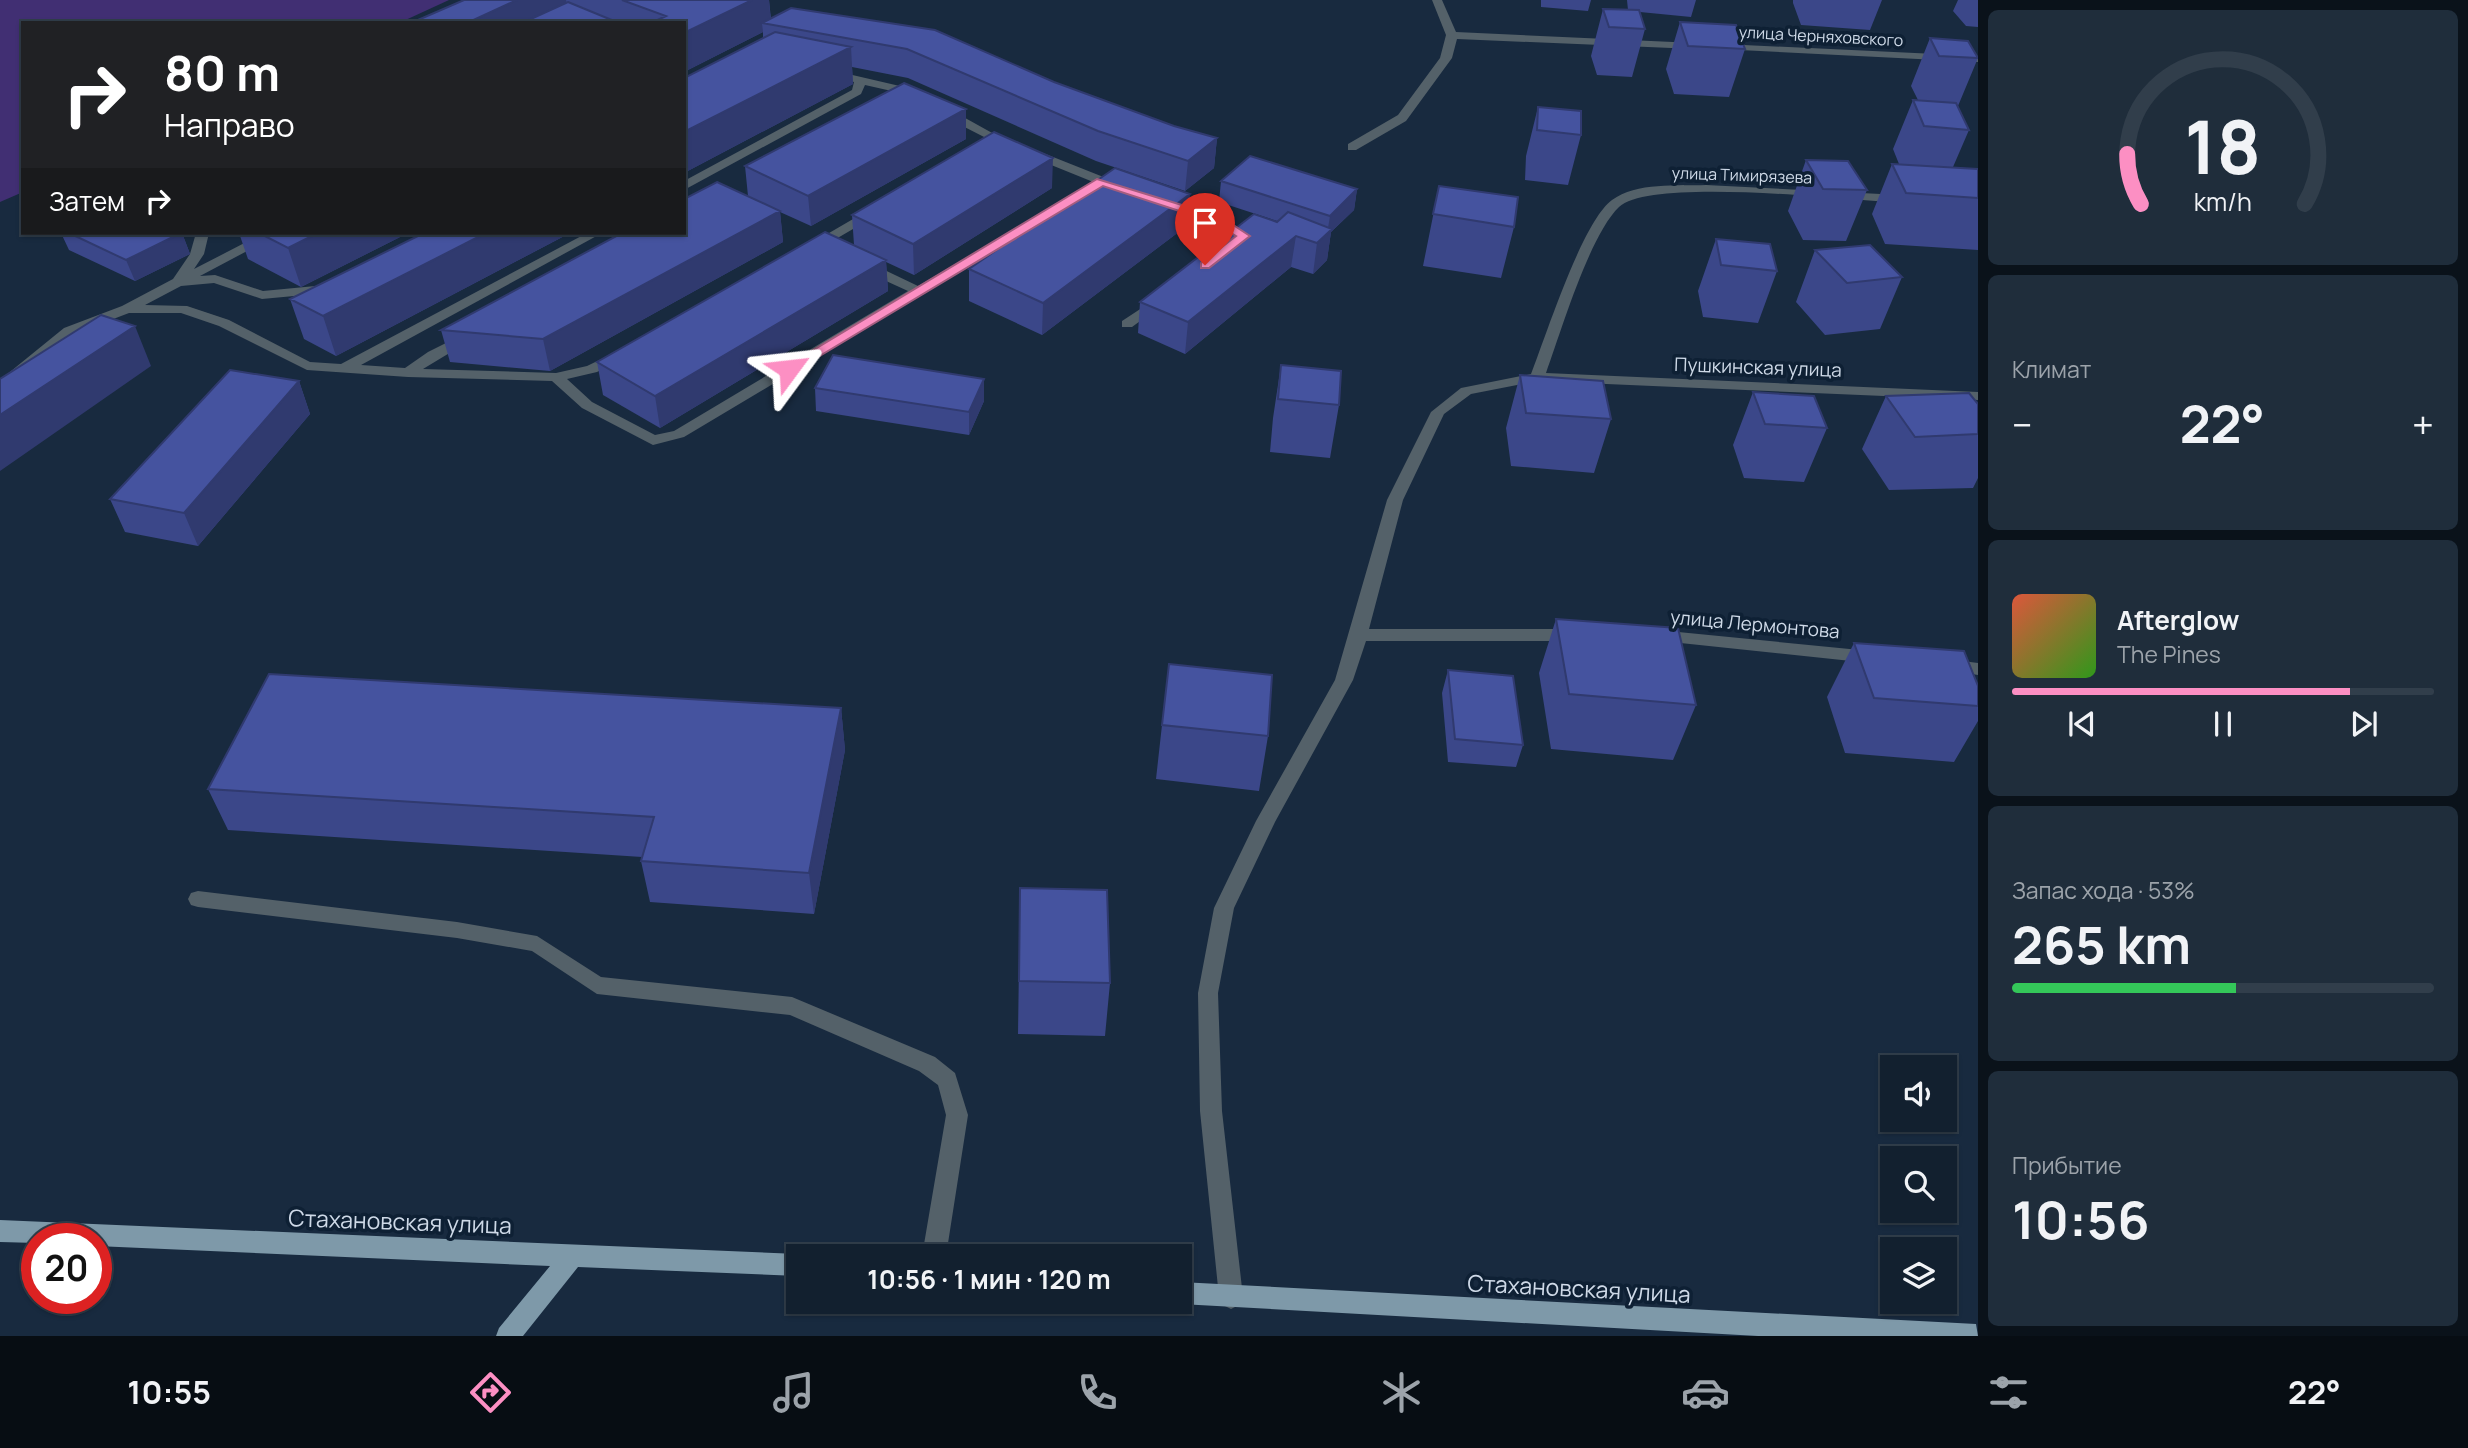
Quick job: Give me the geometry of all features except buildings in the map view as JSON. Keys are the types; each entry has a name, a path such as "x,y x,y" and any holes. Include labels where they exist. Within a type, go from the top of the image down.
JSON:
{"main road":[{"name":"Стахановская улица","path":"0,1231 786,1264"},
{"path":"508,1336 573,1255"},
{"name":"Стахановская улица","path":"1192,1294 1976,1336"}],"street":[{"path":"1352,147 1402,118 1446,58 1452,35 1437,0"},
{"name":"улица Черняховского","path":"1452,35 1978,58"},
{"path":"812,69 900,89 920,102 1009,144 1090,188 1127,190"},
{"path":"686,185 857,92 860,80"},
{"path":"973,153 1009,144"},
{"path":"556,377 587,405 653,440 679,434 921,292 1090,188"},
{"name":"улица Тимирязева","path":"1537,377 1587,251 1615,204 1629,194 1675,188 1909,200"},
{"path":"1153,198 1217,220 1244,236 1223,252"},
{"path":"794,257 824,246 890,201"},
{"path":"178,282 197,254 202,235"},
{"path":"0,387 69,331 127,309 270,235"},
{"path":"343,369 592,235"},
{"path":"852,260 921,292"},
{"path":"178,282 215,279 262,295 324,290 336,283"},
{"path":"1127,324 1170,292"},
{"path":"127,309 182,309 224,323 307,366 343,369 556,377 592,369 628,349"},
{"path":"408,373 433,355 482,329"},
{"name":"Пушкинская улица","path":"1231,1297 1211,1111 1210,981 1224,908 1266,821 1344,680 1359,635 1395,500 1437,412 1466,391 1537,377 1978,396"},
{"path":"1359,635 1591,635"},
{"name":"улица Лермонтова","path":"1645,635 1882,658"},
{"path":"1923,663 1978,669"},
{"path":"198,899 457,930 537,944 597,985 792,1006 927,1064 947,1080 957,1115 936,1244"}],"shaded area":[{"path":"0,0 449,0 403,21 21,21 21,193 0,202"}],"route":[{"path":"789,369 921,292 1101,181 1217,220 1244,236 1205,265"}]}
